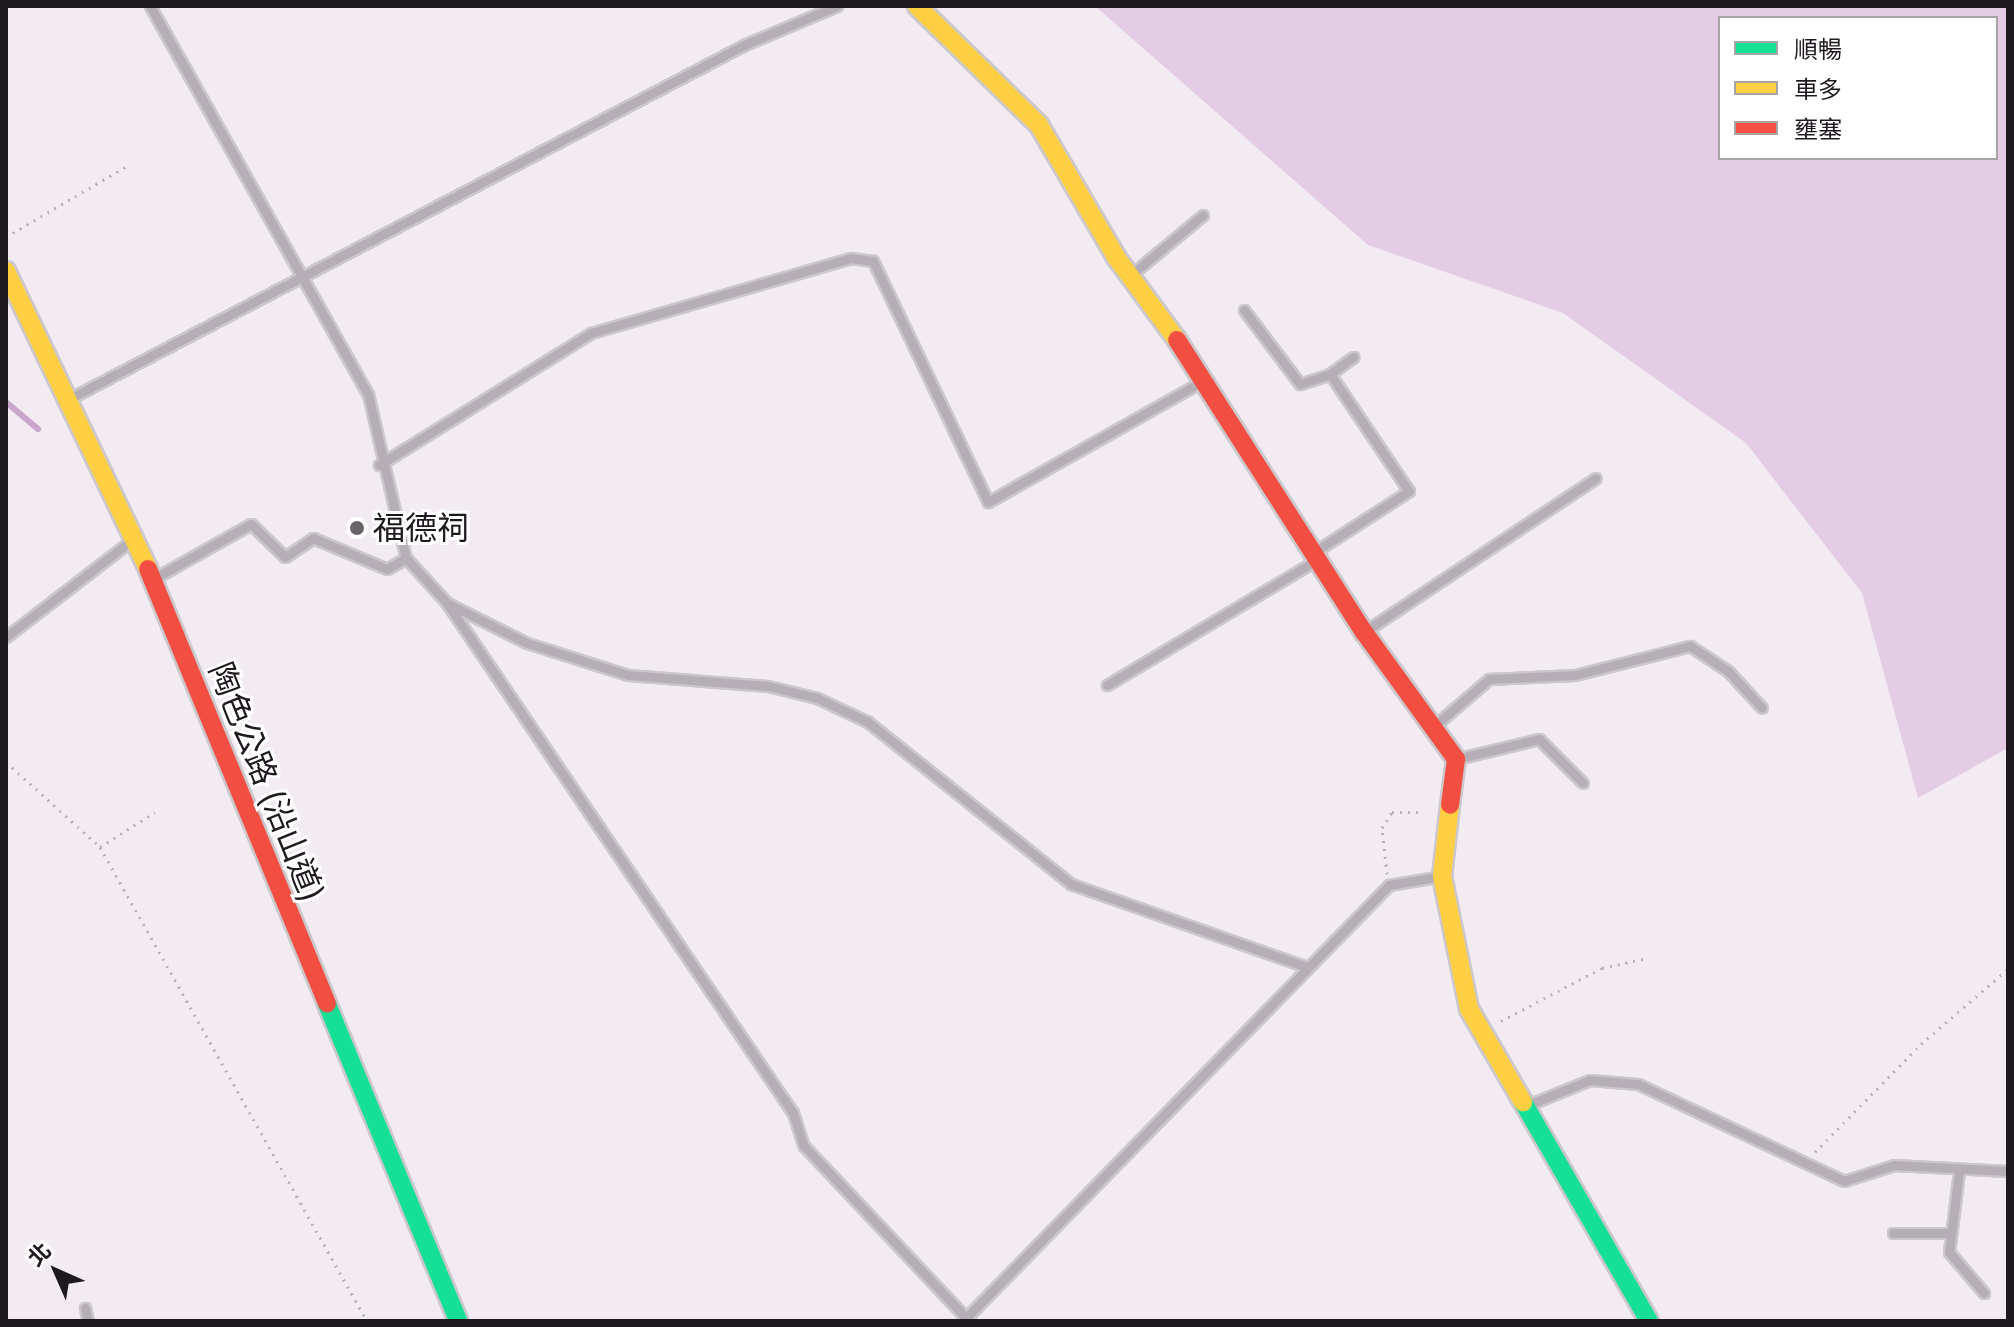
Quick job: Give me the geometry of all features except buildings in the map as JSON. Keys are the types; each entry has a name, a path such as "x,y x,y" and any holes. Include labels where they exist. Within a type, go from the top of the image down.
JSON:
{"street":[{"path":"917,6 1039,125 1130,275 1206,379 1364,632 1456,759 1442,876 1469,1009 1649,1321"},
{"name":"陶色公路 (沿山道)","path":"6,271 135,538 458,1321"}],"lane":[{"path":"150,6 368,394 379,465 406,558 446,602 793,1113 804,1146 966,1320 1389,885 1442,876"},
{"path":"69,399 744,45 837,6"},
{"path":"1130,275 1203,215"},
{"path":"379,465 591,333 851,258 873,261 988,502 1206,379"},
{"path":"1244,310 1300,384 1330,374 1353,357"},
{"path":"1107,685 1315,556 1409,491 1330,374"},
{"path":"1364,632 1596,478"},
{"path":"152,580 251,524 285,557 313,538 387,569 406,558"},
{"path":"6,637 135,538"},
{"path":"446,602 527,643 628,675 768,686 817,698 868,722 1071,884 1307,967"},
{"path":"1433,727 1489,679 1575,675 1690,646 1728,671 1762,708"},
{"path":"1456,759 1539,739 1583,783"},
{"path":"1525,1106 1590,1080 1638,1084 1801,1166 1844,1181 1894,1165 1959,1171 2008,1171"},
{"path":"1959,1171 1947,1233 1949,1252 1984,1293"},
{"path":"1893,1233 1947,1233"},
{"path":"85,1308 88,1321"}],"path":[{"path":"6,237 128,165"},
{"path":"6,762 100,847 367,1321"},
{"path":"100,847 155,812"},
{"path":"1389,885 1382,828 1392,812 1419,812"},
{"path":"1481,1031 1602,968 1647,958"},
{"path":"1801,1166 1921,1044 2008,969"}],"shaded area":[{"path":"1095,6 2008,6 2008,748 1918,798 1862,593 1746,443 1563,313 1368,245"}],"waterway":[{"path":"6,402 38,429"}],"traffic: fast":[{"path":"327,1004 458,1321"},
{"path":"1523,1102 1649,1321"}],"traffic: slow":[{"path":"917,6 1039,125 1116,257 1177,340"},
{"path":"6,271 148,569"},
{"path":"1450,805 1442,876 1469,1009 1523,1102"}],"traffic: jam":[{"path":"1177,340 1364,632 1456,759 1450,805"},
{"path":"148,569 327,1004"}],"place":[{"name":"福德祠","path":"357,528"}]}
